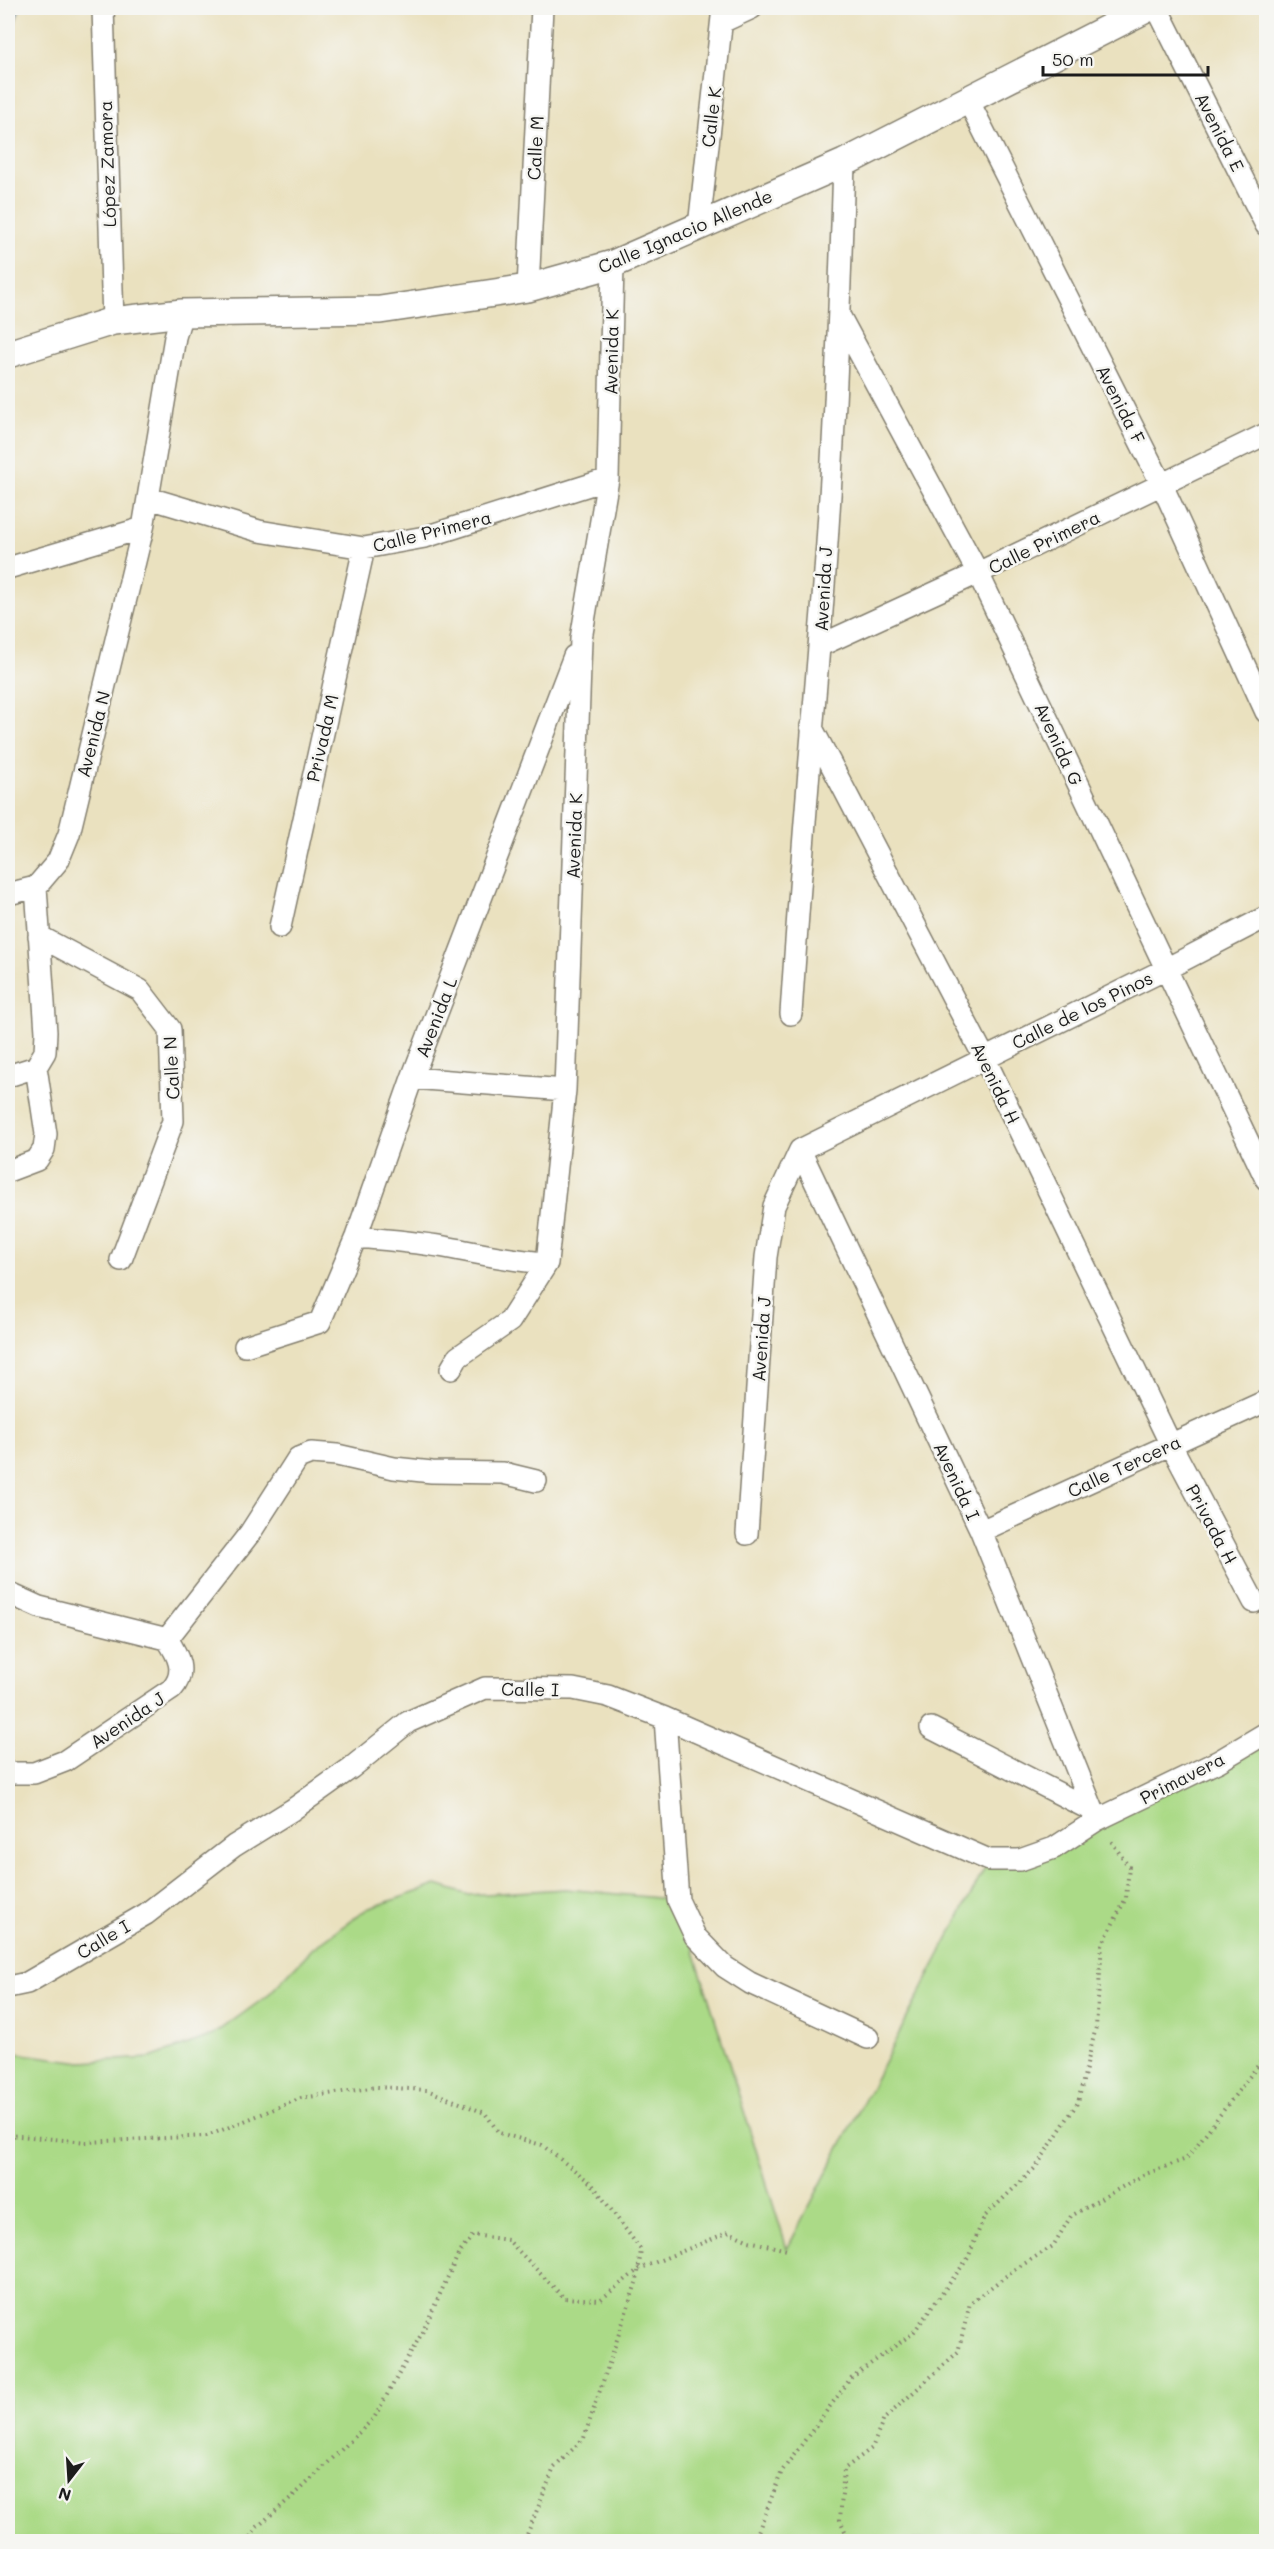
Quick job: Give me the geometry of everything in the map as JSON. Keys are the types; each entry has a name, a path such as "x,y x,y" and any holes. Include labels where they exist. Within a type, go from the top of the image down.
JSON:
{"street":[{"name":"López Zamora","path":"103,8 112,321"},
{"name":"Calle M","path":"528,288 542,8"},
{"path":"723,15 752,8"},
{"name":"Calle Ignacio Allende","path":"8,354 112,321 182,313 380,310 528,288 613,264 844,163 1148,8"},
{"name":"Avenida E","path":"1157,8 1266,225"},
{"name":"Calle K","path":"699,227 723,15"},
{"name":"Avenida F","path":"968,100 1162,485 1266,712"},
{"name":"Avenida J","path":"791,1014 811,726 819,646 839,315 844,163"},
{"name":"Avenida K","path":"451,1370 458,1357 510,1321 547,1263 565,1090 581,639 608,479 613,264"},
{"name":"Avenida N","path":"36,887 57,861 69,834 143,528 175,338 182,313"},
{"name":"Avenida G","path":"839,315 978,573 1266,1179"},
{"name":"Calle Primera","path":"819,646 978,573 1266,434"},
{"name":"Calle Primera","path":"149,498 259,531 364,548 425,537 608,479"},
{"path":"8,568 143,528"},
{"name":"Privada M","path":"280,927 364,548"},
{"name":"Avenida L","path":"245,1346 320,1322 357,1237 412,1078 581,639"},
{"name":"Avenida H","path":"811,726 984,1057 1171,1445"},
{"path":"8,894 36,887 46,1032 45,1052 36,1067 46,1134 44,1149 37,1160 8,1170"},
{"name":"Calle de los Pinos","path":"800,1150 1266,917"},
{"name":"Calle N","path":"39,936 140,990 170,1029 173,1121 121,1260"},
{"path":"8,1076 36,1067"},
{"path":"412,1078 565,1090"},
{"name":"Avenida J","path":"747,1534 766,1257 774,1206 800,1150"},
{"name":"Avenida I","path":"800,1150 981,1532 1095,1815"},
{"path":"357,1237 409,1242 493,1258 547,1263"},
{"name":"Calle Tercera","path":"981,1532 1266,1401"},
{"name":"Privada H","path":"1171,1445 1254,1602"},
{"path":"8,1593 39,1607 167,1639 250,1533 298,1458 311,1453 337,1455 394,1468 432,1472 503,1473 536,1481"},
{"name":"Avenida J","path":"8,1773 34,1773 65,1761 172,1689 179,1682 180,1658 167,1639"},
{"name":"Calle I","path":"8,1987 27,1983 146,1914 234,1846 292,1810 351,1768 408,1722 485,1688 573,1689 608,1696 665,1718 989,1860 1020,1860 1054,1848 1095,1815"},
{"path":"665,1718 678,1899 695,1936 726,1967 750,1983 868,2038"},
{"path":"931,1728 1095,1815"},
{"name":"Primavera","path":"1095,1815 1219,1761 1266,1733"}],"path":[{"path":"754,2541 782,2471 851,2378 913,2333 968,2258 984,2217 1036,2167 1078,2102 1096,2027 1102,1945 1126,1898 1129,1867 1095,1815"},
{"path":"850,2541 840,2520 844,2469 872,2448 884,2419 957,2352 970,2303 1014,2270 1053,2246 1071,2216 1143,2175 1186,2159 1266,2055"},
{"path":"8,2135 87,2142 207,2136 301,2098 377,2087 427,2090 485,2113 499,2133 542,2145 592,2184 641,2250 638,2280 584,2438 554,2468 524,2541"},
{"path":"247,2541 256,2528 375,2418 422,2333 458,2255 473,2235 508,2240 564,2298 600,2300 639,2269 729,2232 749,2241 787,2250"}],"green space":[{"path":"1266,1734 1266,2541 8,2541 8,2052 82,2062 150,2058 213,2035 267,1996 313,1948 367,1909 437,1885 469,1895 565,1889 678,1900 787,2249 989,1860 1020,1860"}],"water":[{"path":"8,8 20,8 8,41"}]}
